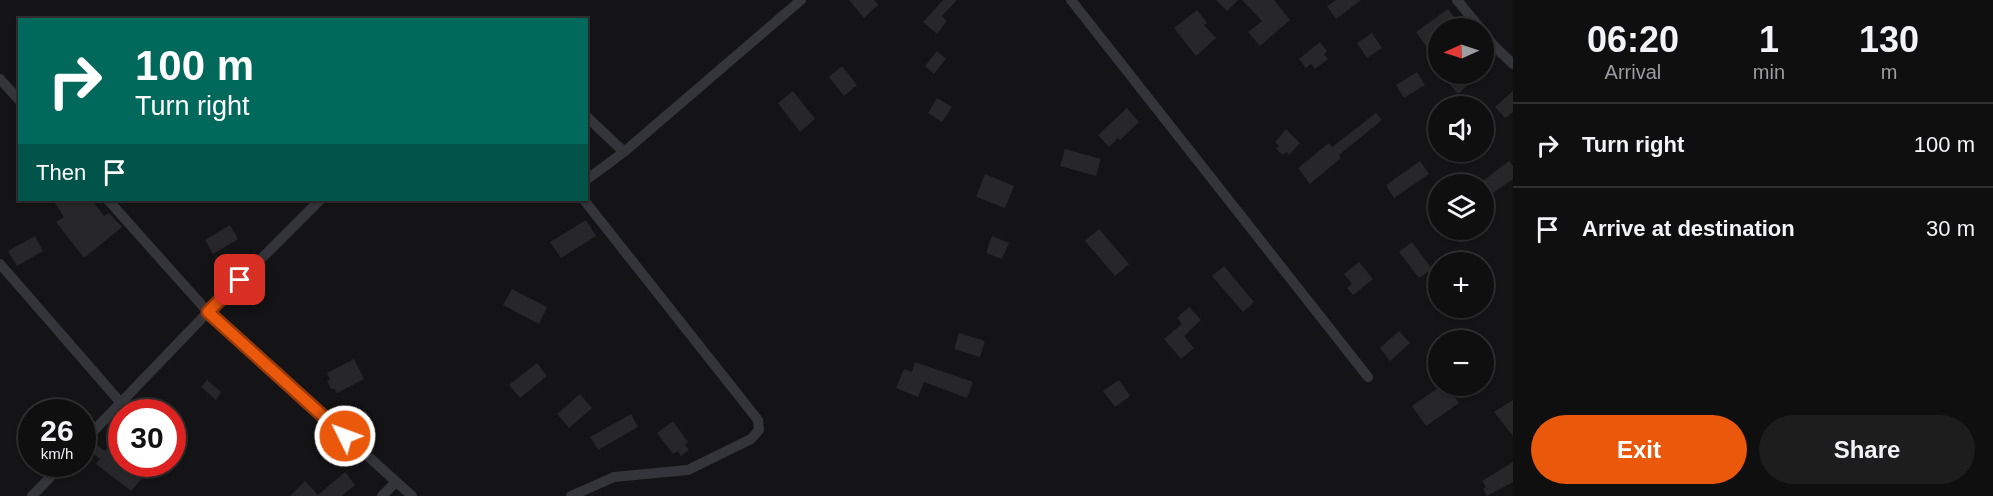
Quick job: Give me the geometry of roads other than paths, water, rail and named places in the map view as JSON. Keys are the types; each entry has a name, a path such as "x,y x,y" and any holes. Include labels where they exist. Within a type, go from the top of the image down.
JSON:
{"street":[{"path":"588,179 624,152 801,0"},
{"path":"1071,0 1368,377"},
{"path":"1457,0 1472,18"},
{"path":"1494,46 1513,64"},
{"path":"0,79 18,99"},
{"path":"588,118 624,152"},
{"path":"109,201 208,312 412,496"},
{"path":"125,399 319,201"},
{"path":"571,496 615,477 688,470 751,440 759,430 758,420 584,201"},
{"path":"0,264 118,399"},
{"path":"96,429 108,416"},
{"path":"32,496 50,477"},
{"path":"382,496 396,482"}]}
